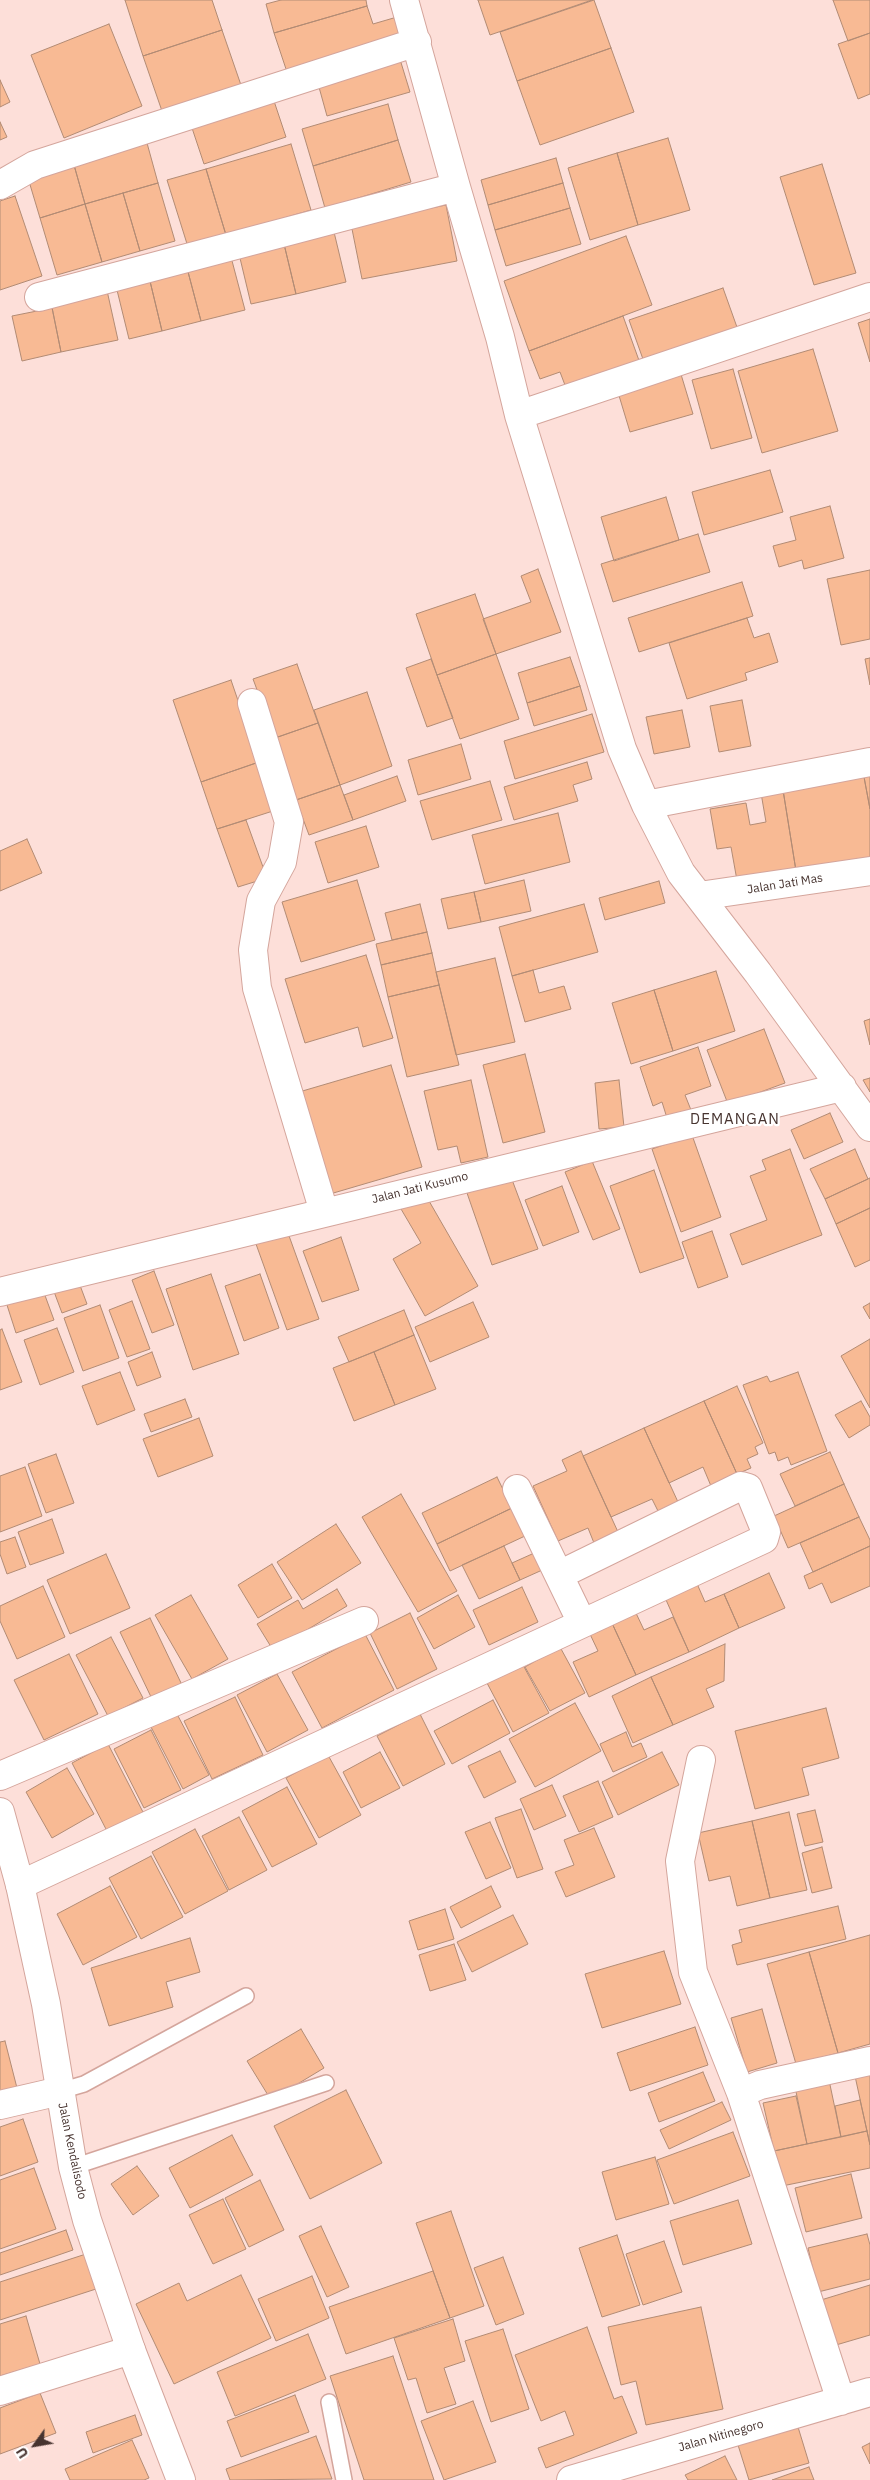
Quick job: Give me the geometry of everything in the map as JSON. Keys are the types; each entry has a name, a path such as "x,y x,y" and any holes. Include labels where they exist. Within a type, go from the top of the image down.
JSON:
{"street":[{"path":"404,0 500,337 519,415 622,749 646,805 680,872 758,973 870,1127"},
{"path":"0,185 35,165 417,42"},
{"path":"39,297 456,187"},
{"path":"519,415 870,297"},
{"path":"252,703 288,822 282,862 261,902 253,950 257,988 324,1212"},
{"path":"646,805 870,762"},
{"name":"Jalan Jati Mas","path":"699,896 870,871"},
{"name":"Jalan Jati Kusumo","path":"0,1292 842,1087"},
{"path":"20,1884 764,1540 766,1532 748,1488 740,1486 559,1575"},
{"path":"516,1488 582,1623"},
{"path":"0,1776 364,1621"},
{"path":"701,1760 680,1861 694,1972 741,2093 841,2401"},
{"name":"Jalan Kendalisodo","path":"0,1812 20,1884 46,2004 73,2167 87,2220 131,2350 181,2480"},
{"path":"741,2093 760,2085 870,2060"},
{"path":"0,2105 60,2090"},
{"path":"0,2391 131,2350"},
{"name":"Jalan Nitinegoro","path":"571,2480 628,2472 870,2392"}],"lane":[{"path":"60,2090 84,2084 246,1996"},
{"path":"73,2167 326,2083"},
{"path":"329,2402 344,2480"}],"building":[{"path":"125,0 212,0 222,30 143,56"},
{"path":"281,0 366,0 367,6 274,33 266,4"},
{"path":"478,0 592,0 490,35"},
{"path":"594,0 611,48 517,81 500,32"},
{"path":"833,0 870,0 870,33 848,41"},
{"path":"367,6 373,24 397,17 403,38 287,72 274,33"},
{"path":"109,24 142,106 64,138 31,55"},
{"path":"222,30 242,88 163,114 143,56"},
{"path":"870,33 870,94 858,99 838,44"},
{"path":"611,48 634,112 540,145 517,81"},
{"path":"399,56 410,92 327,116 317,80"},
{"path":"0,80 10,102 0,107"},
{"path":"272,95 286,137 204,164 190,122"},
{"path":"388,104 398,140 313,166 302,129"},
{"path":"0,122 7,137 0,140"},
{"path":"668,138 690,210 638,225 617,153"},
{"path":"398,140 411,182 325,208 313,166"},
{"path":"147,143 158,183 85,204 74,165"},
{"path":"291,144 311,210 226,235 206,169"},
{"path":"617,153 638,225 590,240 568,168"},
{"path":"556,158 563,183 488,205 481,180"},
{"path":"822,164 856,273 814,285 780,177"},
{"path":"74,165 85,204 40,218 28,178"},
{"path":"206,169 226,235 188,247 167,180"},
{"path":"158,183 175,241 140,251 123,193"},
{"path":"563,183 570,208 495,230 488,205"},
{"path":"123,193 140,251 102,262 85,204"},
{"path":"15,196 42,276 0,290 0,201"},
{"path":"85,204 102,262 57,275 40,218"},
{"path":"446,205 457,261 362,279 351,224"},
{"path":"570,208 581,244 506,266 495,230"},
{"path":"334,232 346,282 296,294 284,244"},
{"path":"626,236 652,305 529,351 504,281"},
{"path":"284,244 296,294 251,304 239,254"},
{"path":"231,257 245,310 201,321 187,268"},
{"path":"187,268 201,321 162,331 149,277"},
{"path":"149,277 162,331 129,339 116,286"},
{"path":"106,286 118,340 61,352 50,297"},
{"path":"723,288 738,330 644,362 629,320"},
{"path":"52,308 61,352 22,361 12,316"},
{"path":"623,316 641,366 568,393 560,372 540,379 529,351"},
{"path":"870,319 870,362 858,323"},
{"path":"813,349 838,431 762,453 738,371"},
{"path":"733,369 752,438 711,449 692,380"},
{"path":"680,371 693,414 630,432 617,389"},
{"path":"770,470 783,512 704,535 692,492"},
{"path":"666,497 679,540 614,561 601,517"},
{"path":"830,506 844,558 804,569 802,560 779,567 773,546 796,540 790,517"},
{"path":"698,534 710,572 613,602 601,564"},
{"path":"538,569 561,632 496,654 483,619 531,602 521,576"},
{"path":"870,570 870,639 841,645 827,579"},
{"path":"742,582 753,616 639,652 628,618"},
{"path":"475,594 496,654 437,675 416,614"},
{"path":"747,618 754,638 769,633 778,662 745,673 747,680 687,699 669,643"},
{"path":"496,654 519,719 460,739 437,675"},
{"path":"570,657 580,686 527,703 518,673"},
{"path":"870,658 870,685 865,659"},
{"path":"431,659 453,718 427,727 406,668"},
{"path":"297,664 318,723 275,738 253,679"},
{"path":"231,680 259,762 201,782 173,700"},
{"path":"580,686 587,710 534,726 527,703"},
{"path":"367,692 392,766 340,785 314,710"},
{"path":"742,700 751,746 719,752 710,706"},
{"path":"682,710 690,747 654,754 646,717"},
{"path":"592,714 604,752 515,779 504,741"},
{"path":"318,723 340,785 296,800 275,738"},
{"path":"461,744 471,779 418,795 408,760"},
{"path":"259,762 276,810 217,829 201,782"},
{"path":"587,762 592,779 573,785 578,801 514,820 504,787"},
{"path":"397,776 406,801 353,820 344,795"},
{"path":"870,776 870,809 864,777"},
{"path":"864,777 870,809 870,865 797,877 783,790"},
{"path":"490,781 502,820 432,840 420,801"},
{"path":"340,785 353,820 309,835 296,800"},
{"path":"783,790 797,877 738,886 731,847 717,849 710,809 746,803 750,825 766,822 761,793"},
{"path":"558,813 570,862 485,884 472,835"},
{"path":"246,820 267,878 238,887 217,829"},
{"path":"366,826 379,867 328,883 315,842"},
{"path":"27,839 42,873 0,891 0,851"},
{"path":"357,880 375,940 301,962 282,902"},
{"path":"524,880 531,911 481,922 474,892"},
{"path":"659,881 665,903 605,920 599,898"},
{"path":"474,892 481,922 448,929 441,899"},
{"path":"420,904 427,932 392,940 385,913"},
{"path":"584,904 598,952 512,976 499,927"},
{"path":"427,932 432,953 381,965 376,944"},
{"path":"432,953 439,985 388,997 381,965"},
{"path":"366,955 393,1038 363,1047 358,1027 305,1043 285,979"},
{"path":"495,958 515,1042 456,1055 436,972"},
{"path":"533,970 539,993 564,986 571,1009 525,1022 512,976"},
{"path":"716,971 735,1031 673,1051 654,990"},
{"path":"439,985 459,1065 407,1077 388,997"},
{"path":"654,990 673,1051 631,1064 612,1003"},
{"path":"870,1019 870,1045 864,1021"},
{"path":"764,1029 785,1083 728,1104 707,1050"},
{"path":"698,1047 711,1086 685,1095 691,1110 667,1118 662,1102 653,1106 640,1067"},
{"path":"525,1054 545,1132 503,1143 483,1065"},
{"path":"391,1065 422,1167 330,1194 299,1092"},
{"path":"870,1078 870,1092 863,1080"},
{"path":"471,1080 488,1157 461,1163 457,1146 438,1150 424,1091"},
{"path":"619,1080 624,1127 599,1129 595,1083"},
{"path":"830,1113 843,1142 804,1159 791,1130"},
{"path":"692,1135 721,1217 681,1232 652,1149"},
{"path":"790,1149 822,1235 742,1265 730,1234 767,1220 750,1176 766,1170 762,1160"},
{"path":"855,1149 868,1179 825,1199 810,1169"},
{"path":"592,1161 620,1229 593,1240 565,1172"},
{"path":"654,1170 684,1258 640,1273 610,1186"},
{"path":"511,1177 538,1249 492,1265 467,1193"},
{"path":"870,1178 870,1208 836,1224 825,1199"},
{"path":"562,1186 579,1232 543,1246 525,1200"},
{"path":"425,1194 478,1286 425,1316 393,1259 421,1243 401,1209"},
{"path":"870,1208 870,1260 855,1267 836,1224"},
{"path":"712,1231 728,1277 698,1288 682,1242"},
{"path":"288,1233 319,1319 287,1330 256,1244"},
{"path":"341,1237 359,1290 322,1302 303,1251"},
{"path":"154,1271 174,1325 152,1333 132,1280"},
{"path":"211,1274 239,1354 193,1370 166,1289"},
{"path":"260,1274 279,1328 244,1341 225,1286"},
{"path":"78,1280 87,1304 62,1313 53,1289"},
{"path":"43,1290 54,1320 16,1333 6,1302"},
{"path":"132,1301 150,1349 127,1357 109,1310"},
{"path":"473,1302 489,1337 430,1362 415,1327"},
{"path":"870,1303 870,1319 863,1307"},
{"path":"100,1305 119,1358 83,1371 64,1318"},
{"path":"404,1310 414,1335 349,1362 338,1337"},
{"path":"57,1328 74,1372 40,1385 24,1340"},
{"path":"2,1329 22,1382 0,1390 0,1330"},
{"path":"414,1335 436,1389 395,1405 374,1352"},
{"path":"870,1339 870,1408 841,1356"},
{"path":"152,1352 161,1377 137,1386 128,1362"},
{"path":"374,1352 395,1405 354,1421 333,1368"},
{"path":"120,1372 135,1410 97,1425 82,1386"},
{"path":"798,1372 827,1451 791,1465 788,1457 778,1461 775,1452 769,1454 743,1385 767,1376 770,1382"},
{"path":"737,1386 763,1443 755,1447 758,1454 747,1459 751,1468 737,1474 704,1401"},
{"path":"185,1399 192,1417 151,1432 144,1414"},
{"path":"704,1401 737,1474 711,1486 703,1467 669,1483 644,1428"},
{"path":"861,1401 870,1417 870,1425 849,1438 835,1415"},
{"path":"199,1418 213,1456 158,1477 143,1439"},
{"path":"644,1428 678,1502 658,1511 652,1499 611,1517 583,1456"},
{"path":"581,1451 618,1532 594,1543 588,1528 558,1541 533,1486 567,1471 562,1460"},
{"path":"830,1452 844,1484 795,1506 780,1474"},
{"path":"56,1454 74,1503 46,1513 28,1464"},
{"path":"25,1467 42,1516 0,1532 0,1476"},
{"path":"497,1477 512,1508 437,1544 422,1513"},
{"path":"844,1484 859,1517 788,1548 774,1516"},
{"path":"401,1494 457,1591 418,1612 362,1517"},
{"path":"512,1508 525,1536 450,1571 437,1544"},
{"path":"859,1517 870,1540 870,1546 813,1572 800,1543"},
{"path":"52,1519 64,1553 30,1565 18,1532"},
{"path":"336,1524 361,1563 302,1600 277,1562"},
{"path":"15,1537 26,1567 7,1574 0,1554 0,1542"},
{"path":"504,1546 520,1580 479,1599 462,1565"},
{"path":"870,1546 870,1586 831,1603 822,1583 809,1589 804,1576"},
{"path":"541,1550 549,1567 520,1580 512,1563"},
{"path":"106,1554 130,1608 70,1634 47,1580"},
{"path":"272,1564 292,1598 258,1618 238,1585"},
{"path":"769,1573 785,1608 739,1628 724,1594"},
{"path":"695,1579 705,1602 724,1594 739,1628 689,1652 663,1593"},
{"path":"43,1586 65,1637 17,1659 0,1621 0,1606"},
{"path":"522,1587 538,1622 489,1645 473,1610"},
{"path":"337,1589 347,1606 273,1650 257,1624 298,1600 303,1609"},
{"path":"191,1595 228,1659 192,1679 155,1615"},
{"path":"458,1595 475,1627 434,1649 417,1618"},
{"path":"635,1611 644,1630 673,1617 689,1652 636,1675 611,1621"},
{"path":"410,1613 437,1669 397,1689 370,1633"},
{"path":"150,1618 182,1685 152,1699 120,1632"},
{"path":"611,1621 636,1675 589,1697 573,1662 598,1651 589,1632"},
{"path":"365,1634 394,1690 322,1728 292,1672"},
{"path":"111,1637 143,1698 108,1716 76,1655"},
{"path":"725,1644 724,1681 706,1689 714,1707 673,1725 651,1677"},
{"path":"560,1647 585,1693 550,1711 525,1667"},
{"path":"69,1654 98,1714 44,1740 14,1680"},
{"path":"523,1665 549,1713 513,1732 487,1683"},
{"path":"277,1674 308,1730 267,1752 237,1695"},
{"path":"651,1677 673,1725 633,1743 612,1696"},
{"path":"235,1697 263,1755 212,1779 184,1721"},
{"path":"493,1700 510,1733 452,1764 434,1731"},
{"path":"575,1703 601,1751 535,1787 509,1739"},
{"path":"826,1708 839,1758 802,1768 809,1795 755,1809 735,1731"},
{"path":"177,1714 209,1775 183,1789 151,1727"},
{"path":"420,1714 445,1764 403,1786 377,1736"},
{"path":"151,1730 181,1790 144,1808 114,1749"},
{"path":"626,1732 632,1747 641,1743 647,1757 613,1772 600,1744"},
{"path":"108,1744 144,1814 108,1833 72,1763"},
{"path":"500,1751 516,1782 484,1798 468,1766"},
{"path":"380,1752 400,1788 361,1808 343,1772"},
{"path":"662,1752 679,1785 618,1815 602,1782"},
{"path":"328,1755 361,1815 319,1838 286,1778"},
{"path":"67,1768 94,1814 52,1838 26,1792"},
{"path":"598,1781 613,1817 579,1832 563,1796"},
{"path":"552,1785 566,1816 534,1830 520,1799"},
{"path":"287,1787 317,1844 272,1867 242,1811"},
{"path":"521,1809 543,1869 517,1878 495,1818"},
{"path":"815,1810 823,1842 805,1846 797,1814"},
{"path":"789,1812 807,1890 770,1898 752,1821"},
{"path":"239,1817 267,1870 229,1890 202,1836"},
{"path":"752,1821 770,1898 737,1906 730,1876 709,1881 698,1833"},
{"path":"490,1822 511,1868 486,1879 465,1832"},
{"path":"594,1828 615,1877 566,1897 555,1872 574,1865 564,1840"},
{"path":"195,1829 228,1891 185,1914 152,1852"},
{"path":"822,1847 832,1888 812,1893 802,1853"},
{"path":"151,1856 183,1917 141,1939 109,1878"},
{"path":"110,1886 137,1937 83,1965 57,1914"},
{"path":"491,1886 501,1907 461,1928 450,1907"},
{"path":"838,1906 846,1939 737,1965 732,1945 742,1942 739,1930"},
{"path":"445,1909 454,1939 418,1950 409,1921"},
{"path":"513,1915 528,1944 472,1972 457,1942"},
{"path":"870,1935 870,2044 838,2053 809,1952"},
{"path":"190,1938 200,1972 166,1982 173,2007 109,2026 91,1968"},
{"path":"454,1944 466,1980 430,1991 419,1955"},
{"path":"664,1951 681,2004 602,2028 585,1974"},
{"path":"809,1952 838,2053 796,2064 767,1964"},
{"path":"762,2009 777,2063 747,2072 731,2018"},
{"path":"695,2027 708,2065 630,2091 617,2053"},
{"path":"301,2029 324,2068 271,2100 247,2061"},
{"path":"5,2041 17,2088 0,2092 0,2042"},
{"path":"703,2072 715,2101 659,2122 648,2093"},
{"path":"870,2072 870,2145 855,2076"},
{"path":"829,2080 841,2137 807,2144 795,2087"},
{"path":"346,2090 382,2163 310,2199 274,2126"},
{"path":"796,2096 807,2144 774,2151 763,2103"},
{"path":"860,2100 867,2131 841,2137 835,2106"},
{"path":"722,2102 731,2120 669,2149 660,2130"},
{"path":"23,2119 38,2162 0,2176 0,2127"},
{"path":"867,2131 870,2145 870,2168 782,2186 774,2151"},
{"path":"733,2132 750,2176 674,2204 657,2160"},
{"path":"232,2135 253,2175 190,2208 169,2168"},
{"path":"655,2157 669,2204 616,2220 602,2172"},
{"path":"137,2166 159,2196 133,2215 111,2184"},
{"path":"34,2168 56,2229 0,2249 0,2180"},
{"path":"851,2174 862,2218 806,2232 795,2188"},
{"path":"260,2180 284,2230 249,2247 225,2198"},
{"path":"223,2199 246,2249 213,2264 189,2215"},
{"path":"738,2200 752,2244 683,2265 670,2221"},
{"path":"451,2211 484,2306 450,2318 416,2223"},
{"path":"321,2226 349,2287 327,2297 299,2236"},
{"path":"66,2230 73,2250 0,2275 0,2253"},
{"path":"867,2234 870,2245 870,2279 818,2292 808,2248"},
{"path":"617,2235 640,2305 602,2317 579,2248"},
{"path":"664,2241 682,2292 643,2305 626,2254"},
{"path":"86,2254 96,2289 0,2320 0,2282"},
{"path":"503,2257 524,2314 496,2325 474,2268"},
{"path":"433,2271 450,2318 346,2354 329,2307"},
{"path":"241,2275 271,2338 174,2384 136,2304 179,2283 187,2301"},
{"path":"312,2276 329,2318 276,2341 258,2299"},
{"path":"870,2285 870,2335 836,2345 821,2300"},
{"path":"701,2307 723,2409 646,2425 636,2381 621,2385 608,2327"},
{"path":"26,2316 40,2364 0,2376 0,2324"},
{"path":"453,2319 465,2361 444,2368 456,2404 427,2413 416,2378 408,2380 394,2338"},
{"path":"587,2327 614,2399 622,2396 637,2433 546,2468 538,2448 574,2435 565,2411 541,2421 515,2355"},
{"path":"503,2329 529,2409 491,2422 465,2341"},
{"path":"308,2334 326,2379 235,2416 217,2372"},
{"path":"393,2356 434,2480 364,2480 330,2376"},
{"path":"40,2393 56,2433 0,2454 0,2408"},
{"path":"295,2395 309,2432 241,2457 227,2421"},
{"path":"473,2401 496,2462 444,2480 421,2421"},
{"path":"135,2415 142,2435 93,2453 86,2432"},
{"path":"798,2427 809,2463 749,2480 738,2445"},
{"path":"316,2436 332,2479 230,2480 226,2469"},
{"path":"132,2440 149,2478 144,2480 70,2480 65,2469"},
{"path":"870,2443 870,2464 862,2447"},
{"path":"725,2456 737,2480 688,2480 685,2475"},
{"path":"809,2467 814,2480 772,2480"}],"district":[{"name":"DEMANGAN","path":"735,1120"}]}
